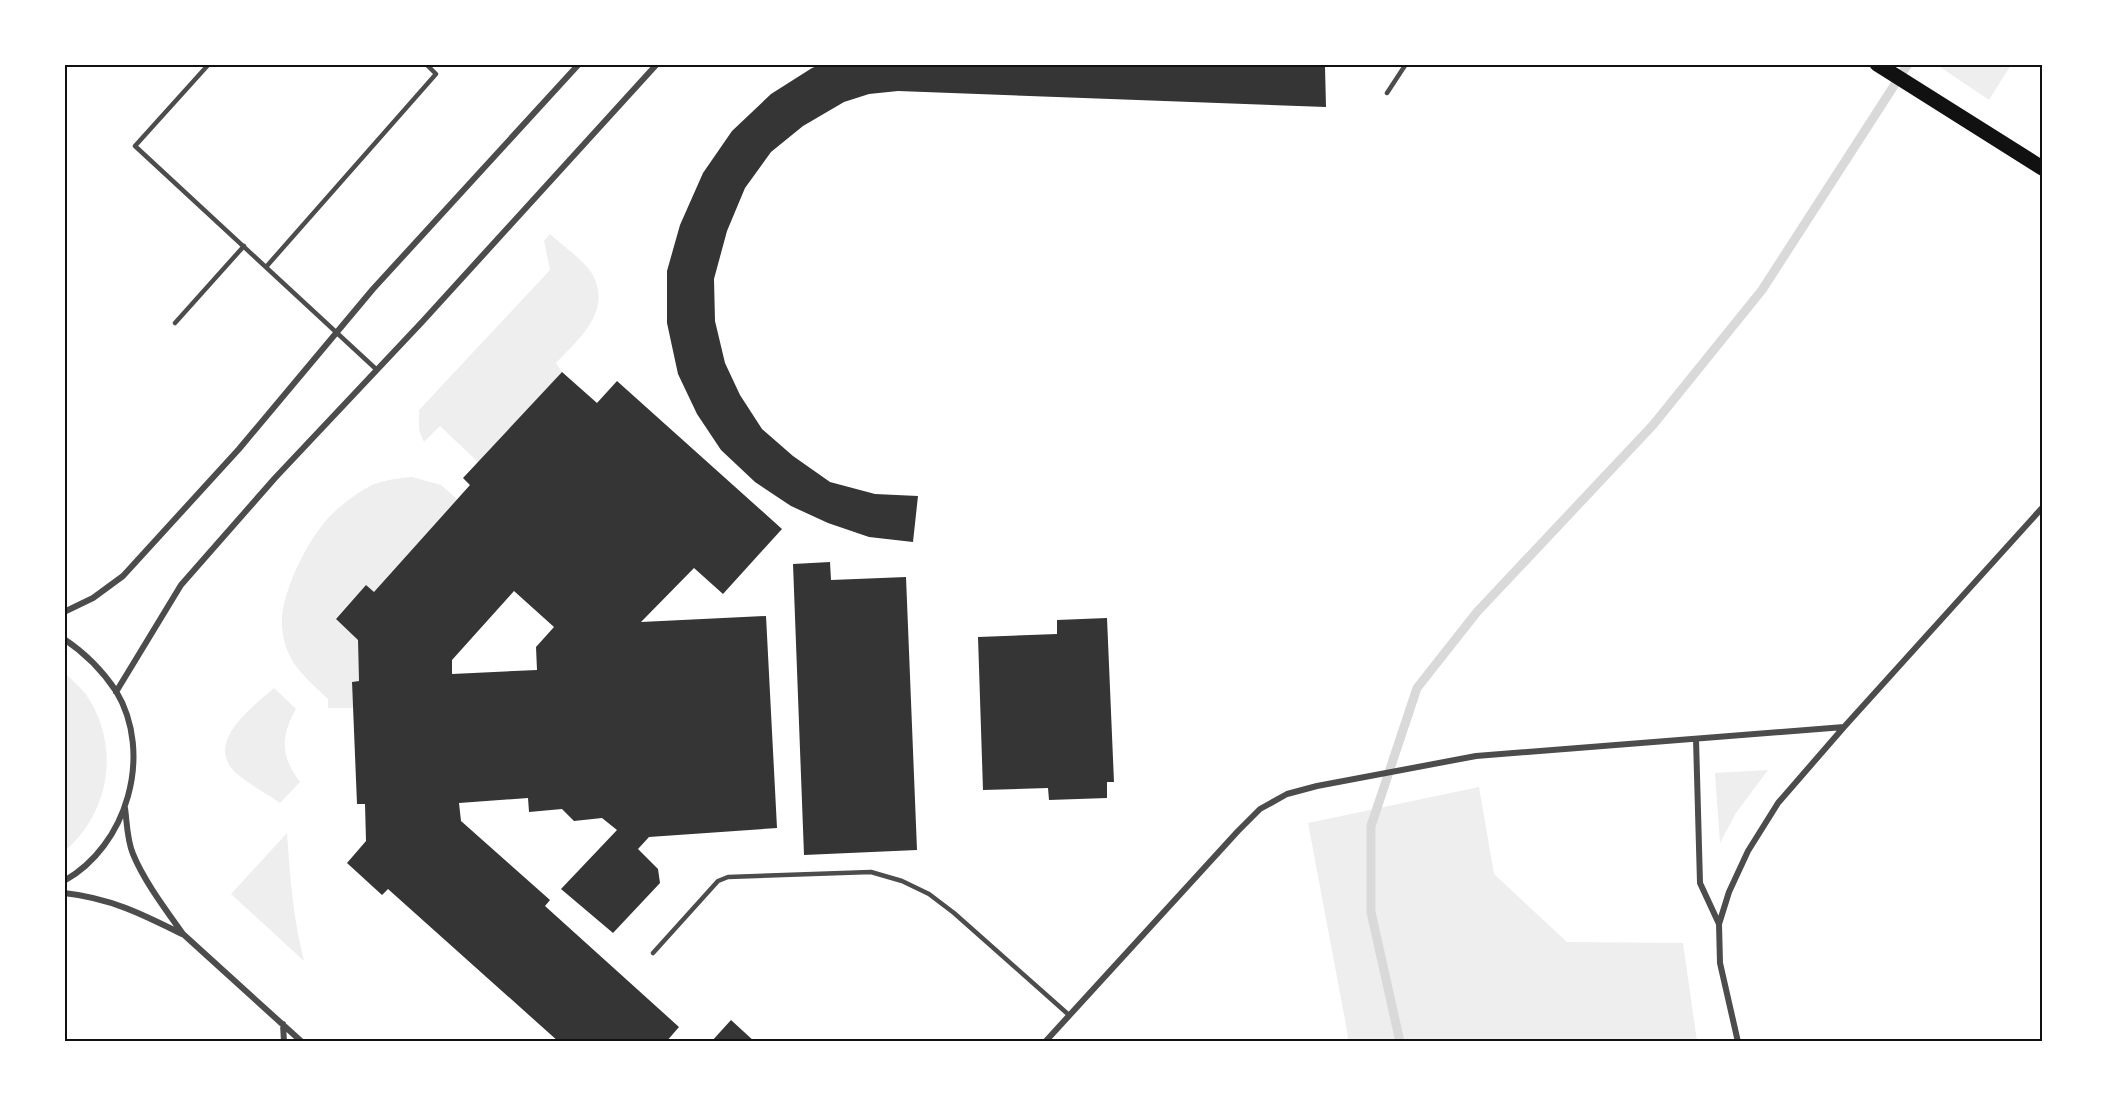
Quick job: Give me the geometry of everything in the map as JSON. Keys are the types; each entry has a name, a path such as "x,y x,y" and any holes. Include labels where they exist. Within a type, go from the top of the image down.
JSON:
{"main road":[{"path":"1877,64 2043,168"}],"street":[{"path":"64,612 93,598 123,576 239,448 373,289 579,64"},
{"path":"116,692 182,585 275,478 657,64"},
{"path":"1738,1041 1720,963 1719,924 1729,892 1748,851 1778,803 2043,507"},
{"path":"64,639 91,659 116,692 127,720 133,749 132,779 125,808 112,834 95,858 64,881"},
{"path":"1045,1041 1260,809 1287,794 1317,786 1476,756 1844,728"},
{"path":"1695,739 1700,882 1719,924"},
{"path":"125,808 133,854 168,914 183,934 302,1041"},
{"path":"64,893 113,902 183,934"},
{"path":"283,1024 284,1041"}],"lane":[{"path":"209,64 135,146 377,370"},
{"path":"266,267 436,74 426,64"},
{"path":"1387,93 1406,64"},
{"path":"176,323 244,246"},
{"path":"653,953 718,881 728,878 871,872 902,881 929,894 954,913 1069,1015"}],"shaded area":[{"path":"2011,64 1989,100 1937,65"},
{"path":"550,234 591,272 599,298 591,322 584,333 556,363 562,372 478,462 440,426 424,442 419,430 419,410 550,270 544,241"},
{"path":"412,477 441,485 457,499 374,592 366,585 336,618 358,640 359,681 352,682 353,708 328,708 328,699 297,668 287,650 282,614 290,583 314,537 322,525 340,507 372,485 392,479"},
{"path":"65,673 85,693 96,713 104,734 107,755 106,776 93,817 81,835 65,851"},
{"path":"274,688 296,709 287,729 285,747 289,764 300,782 280,803 237,774 228,762 225,750 234,726"},
{"path":"1768,770 1736,813 1720,843 1715,773"},
{"path":"1479,787 1494,874 1567,942 1683,943 1697,1041 1347,1041 1348,1036 1308,823"},
{"path":"287,833 295,913 304,961 231,894"}],"building":[{"path":"822,64 1255,64 1325,67 1326,107 898,91 869,94 844,102 803,126 771,152 745,188 727,231 714,279 715,321 725,363 740,395 762,429 793,456 830,482 875,494 918,496 913,542 869,537 828,523 791,506 755,482 721,450 697,414 678,374 667,323 667,271 680,225 703,173 732,131 771,94"},
{"path":"562,372 597,403 617,381 782,529 723,594 694,568 641,622 766,616 777,828 649,837 638,849 658,869 660,883 613,933 561,889 617,830 602,818 574,821 562,809 529,812 528,798 459,803 461,821 550,900 545,906 679,1027 666,1042 559,1042 388,889 382,895 347,863 366,841 365,804 357,804 352,682 359,681 358,640 336,619 366,585 374,592 470,485 463,478","holes":["514,591 554,627 536,647 537,670 452,674 452,660"]},
{"path":"830,562 831,580 906,577 917,850 804,855 793,564"},
{"path":"1107,618 1114,782 1107,782 1107,798 1049,800 1048,788 983,790 978,637 1057,634 1057,620"},
{"path":"731,1020 755,1042 711,1042"}],"waterway":[{"path":"1400,1042 1371,912 1371,826 1417,688 1477,612 1653,425 1762,290 1908,64"}]}
